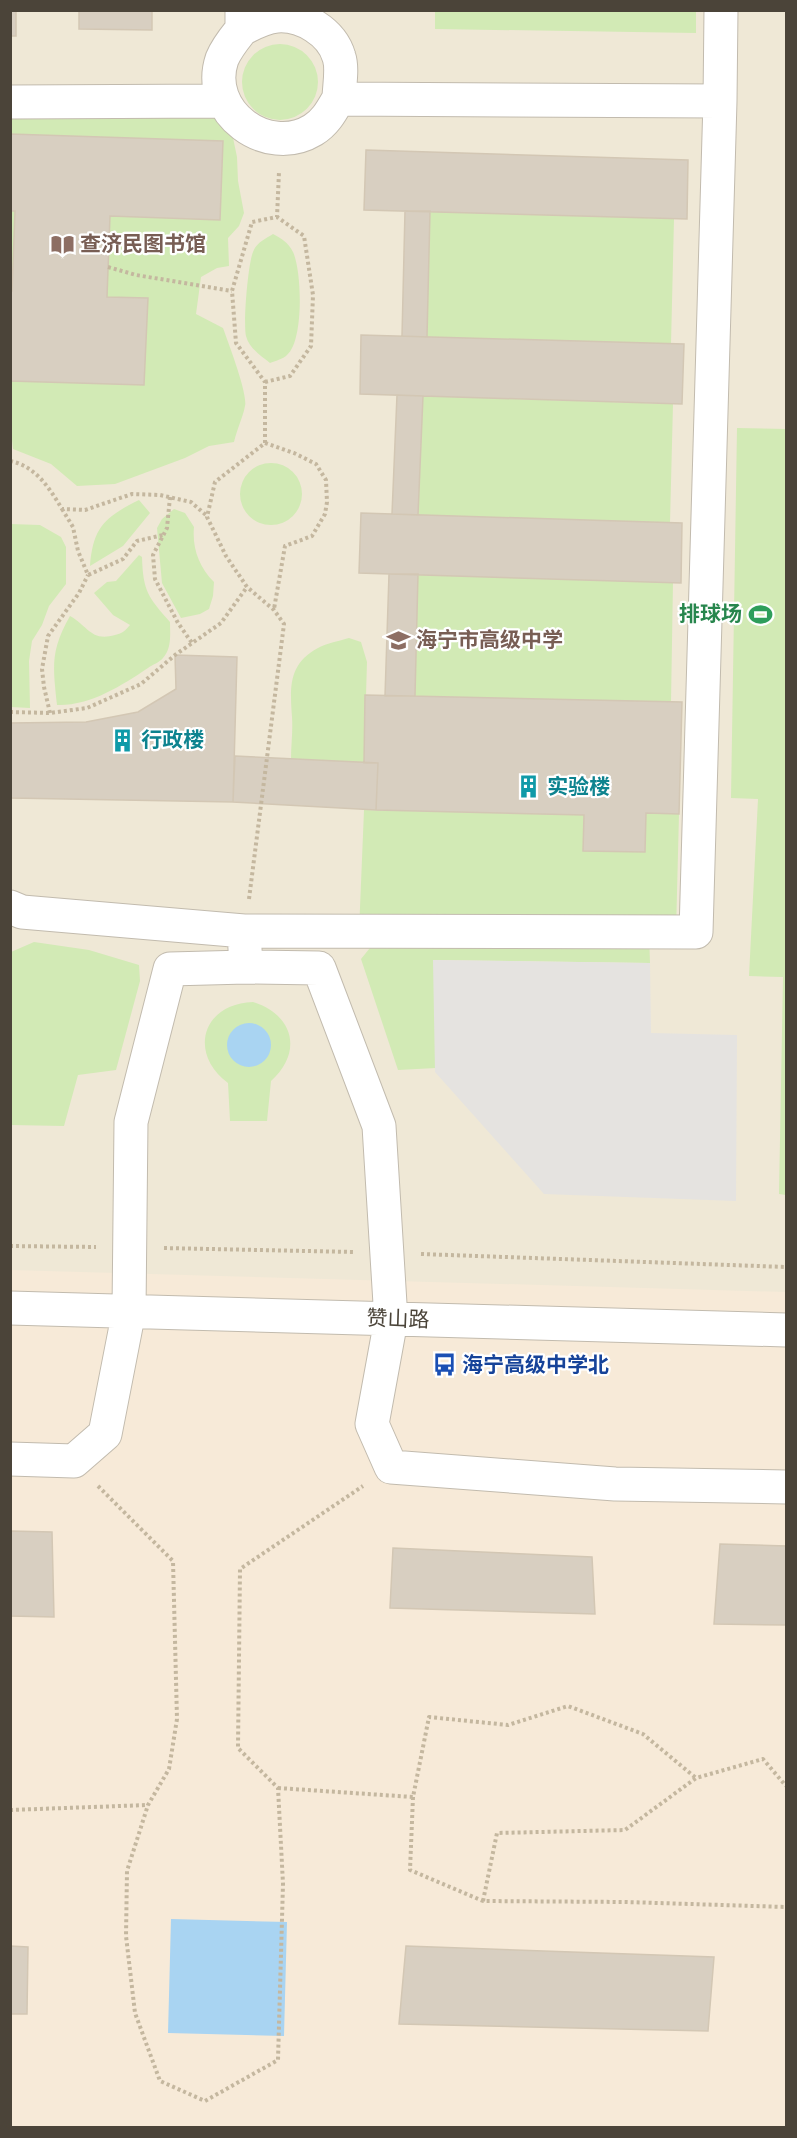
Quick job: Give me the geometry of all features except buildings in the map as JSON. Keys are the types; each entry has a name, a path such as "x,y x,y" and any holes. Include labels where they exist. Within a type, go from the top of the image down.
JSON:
{"street":[{"path":"10,907 22,912 244,932 696,932 722,10"},
{"path":"279,16 298,18 316,27 331,25 339,58 339,99 329,116 313,130 294,137 272,138 252,132 235,119 224,101 219,81 221,62 242,20 279,16"},
{"path":"339,99 720,101"},
{"path":"10,102 224,101"},
{"path":"244,932 246,966"},
{"path":"10,1459 74,1461 105,1434 129,1311 131,1122 170,969 246,966 319,968 380,1126 391,1320 372,1424 391,1467 615,1484 786,1487"},
{"name":"赞山路","path":"10,1308 786,1330"}],"path":[{"path":"277,218 280,138"},
{"path":"265,382 290,376 311,346 313,295 304,236 277,218 252,222 232,291 236,343 265,382 265,443"},
{"path":"108,267 136,275 232,291"},
{"path":"265,443 316,464 326,480 325,514 312,536 285,546 274,610"},
{"path":"207,517 215,482 265,443"},
{"path":"10,461 17,462 46,481 73,527 78,551 88,575"},
{"path":"62,509 85,510 132,494 160,495 191,502 207,517 226,556 247,586 274,610 284,624 244,932"},
{"path":"170,497 167,528 153,555 155,579 178,624 192,643"},
{"path":"50,713 42,669 48,636 75,600 88,575 123,560 137,541 163,535"},
{"path":"10,712 50,713 87,708 141,684 221,623 247,586"},
{"path":"74,1461 173,1561 177,1719 169,1769 148,1805 127,1871 126,1936 135,2013 160,2081 205,2101 278,2060 283,1884 278,1788"},
{"path":"391,1467 240,1569 238,1748 278,1788 413,1797"},
{"path":"696,1778 643,1734 568,1706 508,1725 429,1717 413,1797 410,1870 483,1901 626,1902 786,1907"},
{"path":"483,1901 497,1833 625,1830 696,1778 763,1759 786,1786"},
{"path":"10,1810 148,1805"}],"shaded area":[{"name":"海宁市高级中学","path":"11,11 786,11 786,2127 11,2128"},
{"name":"海宁市高级中学","path":"11,11 786,11 786,1292 11,1270"},
{"path":"433,960 650,963 651,1033 737,1035 736,1201 544,1194 435,1072"}],"green space":[{"path":"435,11 696,11 696,33 435,29"},
{"path":"280,44 294,47 307,55 315,68 318,82 315,96 307,109 294,117 280,120 266,117 253,109 245,96 242,82 245,68 253,55 266,47"},
{"path":"207,101 232,133 244,213 239,226 228,238 229,266 217,268 201,277 196,314 223,328 241,380 245,406 234,442 209,446 185,458 115,484 77,486 51,464 13,449 10,423 10,102"},
{"path":"430,211 674,219 671,344 427,337"},
{"path":"273,234 287,243 293,252 300,289 300,305 293,347 281,359 270,363 250,344 246,336 245,319 253,252 259,244"},
{"path":"423,396 673,404 670,523 418,515"},
{"name":"排球场","path":"737,428 786,429 786,1195 779,1194 783,977 749,976 758,799 731,798"},
{"path":"271,463 283,465 293,472 300,482 302,494 300,506 293,516 283,523 271,525 259,523 249,516 242,506 240,494 242,482 249,472 259,465"},
{"path":"139,500 150,513 123,546 90,566 94,542 103,525 117,512"},
{"path":"174,509 185,513 194,527 194,542 198,557 204,570 214,582 209,609 200,614 181,618 162,583 157,528 162,519"},
{"path":"10,524 40,525 61,537 66,547 66,584 49,606 42,625 32,641 29,661 30,708 11,707"},
{"path":"139,555 142,557 145,586 148,593 170,622 170,641 166,654 158,662 105,694 81,702 57,705 54,659 59,639 70,616 95,635 107,637 125,630 130,625 113,615 94,593 107,582 116,581"},
{"path":"418,574 673,582 671,702 415,696"},
{"path":"349,638 361,642 367,662 364,763 291,759 291,687 296,669 308,654 318,648"},
{"path":"364,810 584,815 583,851 645,852 646,813 679,814 676,932 649,933 650,963 434,960 436,1068 398,1070 361,959 382,933 359,932"},
{"path":"34,942 89,950 139,965 140,981 116,1070 78,1075 64,1126 11,1125 11,952"},
{"path":"253,1002 278,1016 285,1025 290,1047 281,1070 271,1081 267,1121 230,1121 228,1083 215,1071 208,1058 205,1045 206,1032 212,1021 222,1011 236,1005"}],"water":[{"path":"249,1023 258,1024 265,1029 270,1036 270,1054 265,1061 258,1066 249,1067 240,1066 233,1061 228,1054 227,1045 228,1036 233,1029 240,1024"},
{"path":"171,1919 287,1922 284,2036 168,2033"}],"place":[{"name":"查济民图书馆","path":"62,244"},
{"name":"排球场","path":"760,614"},
{"name":"海宁市高级中学","path":"398,640"},
{"name":"行政楼","path":"123,740"},
{"name":"实验楼","path":"529,787"},
{"name":"海宁高级中学北","path":"444,1365"}]}
